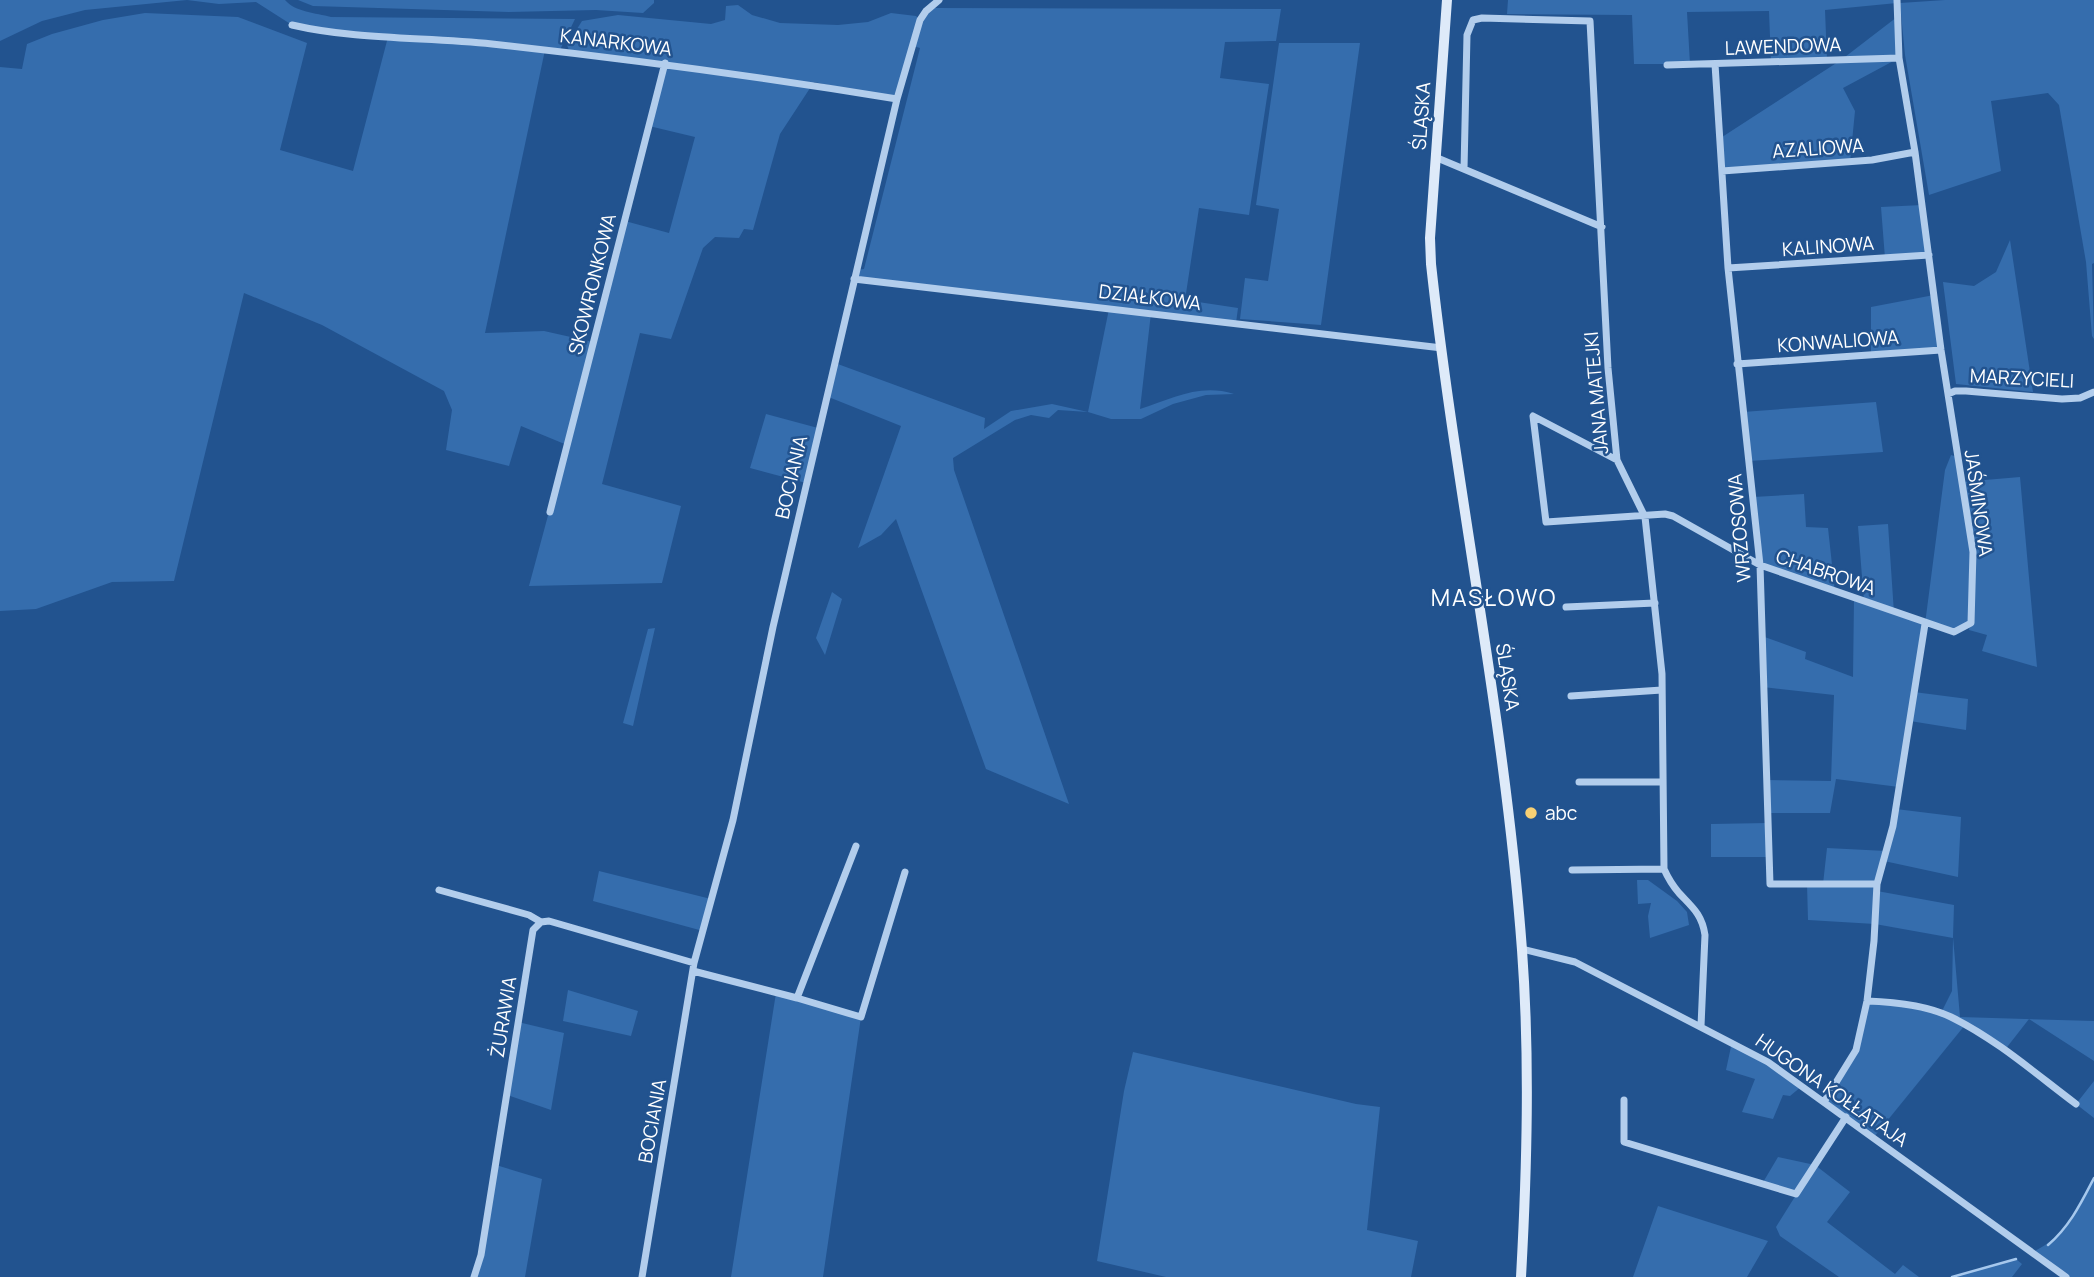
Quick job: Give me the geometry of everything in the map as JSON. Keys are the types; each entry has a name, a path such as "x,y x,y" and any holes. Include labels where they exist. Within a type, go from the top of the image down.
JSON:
{"street":[{"name":"BOCIANIA","path":"642,1277 694,967 733,820 773,626 897,99 920,20 939,0"},
{"name":"ŚLĄSKA","path":"1447,0 1435,157 1431,264 1496,715 1522,949 1528,1137 1521,1277"},
{"name":"JAŚMINOWA","path":"1897,0 1899,58 1973,552 1970,622 1954,632 1925,624"},
{"name":"JANA MATEJKI","path":"1464,169 1467,35 1473,20 1590,21 1608,368 1617,460 1645,517 1655,603 1662,690 1664,869"},
{"name":"KANARKOWA","path":"292,25 329,34 461,41 665,63 897,99"},
{"name":"LAWENDOWA","path":"1667,65 1899,58"},
{"name":"SKOWRONKOWA","path":"550,512 665,63"},
{"name":"WRZOSOWA","path":"1715,64 1728,268 1760,565 1770,884 1877,884"},
{"name":"AZALIOWA","path":"1722,171 1872,160 1915,152"},
{"path":"1435,157 1602,227"},
{"name":"KALINOWA","path":"1728,268 1929,255"},
{"name":"DZIAŁKOWA","path":"854,279 1442,348"},
{"name":"KONWALIOWA","path":"1737,364 1941,350"},
{"name":"MARZYCIELI","path":"1948,394 1966,391 2070,399 2094,393"},
{"name":"CHABROWA","path":"1617,460 1533,416 1546,522 1665,514 1673,516 1760,565 1925,624"},
{"path":"1566,607 1655,603"},
{"path":"1824,1102 1856,1050 1867,1001 1877,884 1893,826 1925,624"},
{"path":"1571,696 1662,690"},
{"path":"1579,782 1663,782"},
{"path":"797,998 856,846"},
{"path":"1572,870 1664,869 1680,894 1703,920 1705,935 1700,1026"},
{"path":"439,890 529,915 541,922 549,920 861,1017 905,872"},
{"name":"ŻURAWIA","path":"474,1277 481,1255 533,930 541,922"},
{"name":"HUGONA KOŁŁĄTAJA","path":"1522,949 1575,962 1768,1062 2066,1277"},
{"path":"1867,1001 1919,1007 1950,1016 1983,1035 2076,1104"},
{"path":"1624,1100 1624,1142 1796,1194 1846,1117"}],"shaded area":[{"path":"0,0 187,0 85,10 42,21 0,41"},
{"path":"187,0 285,0 300,10 331,17 575,19 559,52 545,50 485,333 544,331 593,342 625,221 669,233 695,137 649,126 665,63 570,53 567,45 582,21 618,15 711,24 725,20 726,6 738,5 752,15 780,23 838,25 868,22 891,13 916,16 920,20 932,8 1281,9 1276,41 1225,42 1220,78 1269,84 1249,215 1199,208 1185,300 1238,308 1236,323 1151,313 1140,409 1197,391 1234,394 1206,395 1173,404 1141,419 1111,419 1088,412 1109,309 854,279 856,270 864,269 920,48 913,46 897,99 814,82 780,134 753,230 744,229 739,238 715,237 703,248 671,339 640,333 602,484 681,506 662,583 529,586 567,445 521,426 509,466 446,450 452,410 444,391 322,325 244,293 174,581 112,582 36,609 0,611 0,67 22,69 27,44 103,20 145,13 238,17 307,43 280,150 353,171 388,37 292,25 256,2 219,4"},
{"path":"298,0 654,0 654,3 643,13 596,10 509,12 313,6"},
{"path":"1508,0 1897,0 1897,3 1825,10 1827,60 1771,62 1769,11 1687,12 1690,64 1634,64 1632,15 1507,14"},
{"path":"1945,0 2094,0 2094,339 2086,262 2059,105 2048,93 1991,101 2001,171 1929,195 1905,55 1900,3"},
{"path":"1897,17 1899,58 1843,88 1855,111 1850,162 1722,171 1719,139 1841,60"},
{"path":"1279,43 1360,43 1321,325 1240,319 1245,278 1268,281 1279,209 1256,205"},
{"path":"1922,205 1929,255 1885,258 1881,207"},
{"path":"2010,240 2033,392 1956,384 1943,282 1974,286 1996,272"},
{"path":"1934,295 1941,350 1871,355 1871,307"},
{"path":"835,363 985,418 984,429 1011,411 1052,404 1088,412 1058,410 1049,418 1031,415 1015,420 953,458 954,470 1069,804 986,769 896,519 881,535 858,548 901,426 826,396"},
{"path":"1876,402 1883,452 1749,461 1743,412"},
{"path":"766,414 818,428 806,483 750,468"},
{"path":"1951,455 1958,457 1962,482 2020,477 2037,667 1982,651 1987,635 1969,630 1970,624 1954,632 1925,624 1945,470"},
{"path":"1804,494 1806,527 1828,528 1835,592 1760,565 1753,497"},
{"path":"1888,524 1894,613 1925,624 1914,692 1968,699 1966,730 1910,721 1899,787 1836,779 1830,813 1767,813 1766,780 1831,781 1834,695 1763,687 1762,636 1806,652 1805,659 1853,677 1854,599 1864,602 1858,526"},
{"path":"832,592 842,599 825,655 816,638"},
{"path":"655,628 633,726 623,723 648,629"},
{"path":"1896,809 1961,817 1958,877 1884,861 1877,891 1954,905 1953,937 1960,1017 2029,1019 2004,1051 1965,1025 1874,1137 1824,1102 1856,1050 1867,1001 1941,1013 1952,991 1953,938 1875,924 1808,920 1807,884 1823,884 1827,848 1886,851"},
{"path":"1768,823 1769,857 1711,857 1711,824"},
{"path":"599,871 711,899 703,931 593,901"},
{"path":"1637,880 1648,880 1677,901 1687,912 1689,925 1650,938 1648,916 1651,903 1638,904"},
{"path":"568,990 638,1011 631,1036 563,1021"},
{"path":"776,993 861,1017 823,1277 731,1277"},
{"path":"2029,1019 2094,1021 2094,1061"},
{"path":"518,1022 564,1033 551,1110 507,1095"},
{"path":"1732,1042 1802,1086 1790,1096 1783,1095 1773,1119 1742,1112 1755,1079 1726,1070"},
{"path":"1133,1052 1356,1104 1380,1107 1367,1230 1418,1241 1411,1277 1166,1277 1097,1261 1124,1091"},
{"path":"2094,1081 2094,1118 2076,1104"},
{"path":"1778,1157 1815,1165 1850,1192 1827,1222 1895,1274 1903,1265 1919,1277 1839,1277 1780,1236 1776,1227 1796,1195 1762,1184"},
{"path":"496,1165 542,1179 525,1277 474,1277"},
{"path":"2094,1178 2094,1277 2066,1277 2033,1252 2063,1230"},
{"path":"1658,1206 1768,1241 1747,1277 1633,1277"},
{"path":"2016,1259 2022,1264 2012,1277 1952,1277"}],"waterway":[{"path":"2048,1245 2069,1222 2094,1178"},
{"path":"1952,1277 2016,1259"}],"place":[{"name":"abc","path":"1531,813"}],"district":[{"name":"MASŁOWO","path":"1494,598"}]}
